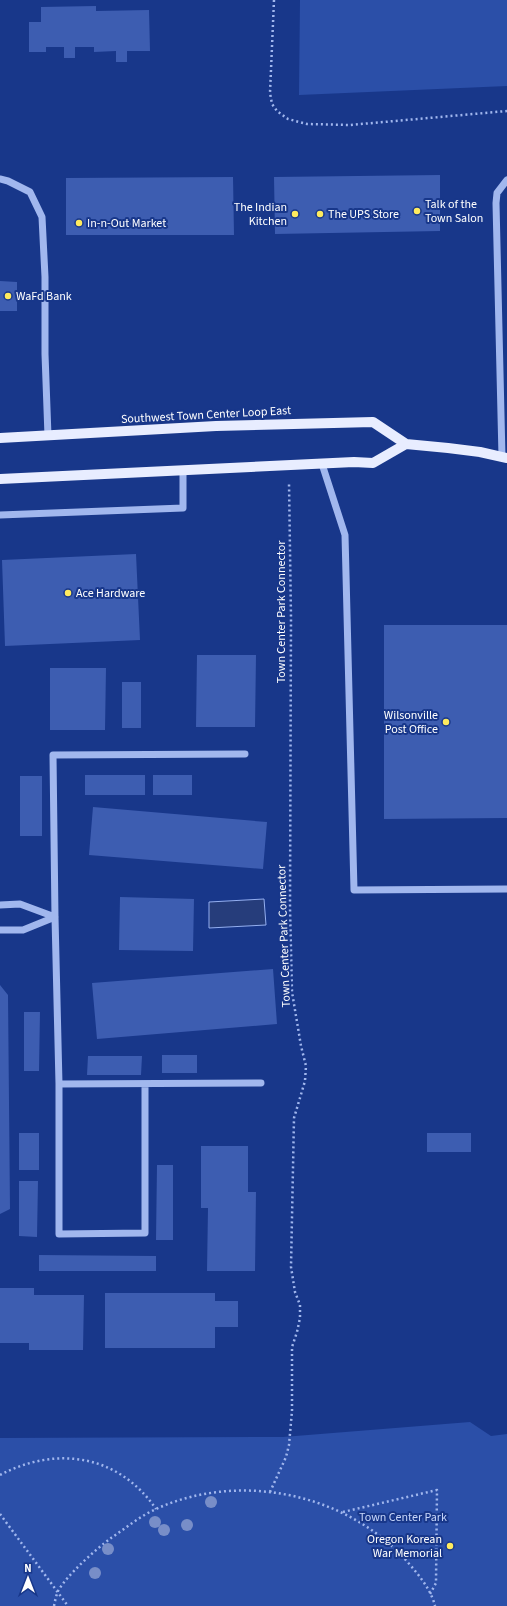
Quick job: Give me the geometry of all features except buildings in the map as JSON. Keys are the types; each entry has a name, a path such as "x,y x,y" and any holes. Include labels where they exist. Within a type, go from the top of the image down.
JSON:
{"main road":[{"name":"Southwest Town Center Loop East","path":"0,438 216,426 373,422 406,444 448,448 505,457"},
{"path":"0,479 373,463 406,444"}],"lane":[{"path":"0,179 8,181 30,192 42,217 45,277 45,354 48,436"},
{"path":"505,457 496,203 497,193 507,180"},
{"path":"322,464 344,535 354,890 507,889"},
{"path":"0,515 183,508 183,470"},
{"path":"145,1084 146,1233 59,1234 59,1084 54,917 53,755 245,754"},
{"path":"0,905 20,904 54,917"},
{"path":"0,930 23,930 54,917"},
{"path":"59,1084 261,1083"}],"path":[{"path":"274,0 270,93 272,104 277,111 288,119 307,124 350,125 507,111"},
{"name":"Town Center Park Connector","path":"270,1492 286,1457 289,1445 292,1411 292,1347 300,1318 300,1305 295,1292 291,1268 294,1118 305,1081 306,1066 292,992 290,908 291,610 288,466"},
{"path":"0,1475 37,1462 62,1459 86,1460 114,1470 126,1477 147,1496 156,1509"},
{"path":"54,1606 58,1592 74,1572 100,1546 140,1517 179,1500 202,1494 244,1490 270,1492 299,1497 342,1512 361,1522 395,1549 414,1570 434,1600 435,1606"},
{"path":"342,1512 437,1490 436,1583 430,1594"},
{"path":"0,1514 68,1606"}],"green space":[{"path":"300,0 507,0 507,86 299,95"},
{"name":"Town Center Park","path":"470,1422 491,1436 507,1434 507,1606 0,1606 0,1438 283,1437"}],"shaded area":[{"path":"264,899 266,925 209,928 209,902"}],"place":[{"name":"Talk of the Town Salon","path":"417,211"},
{"name":"The Indian Kitchen","path":"295,214"},
{"name":"The UPS Store","path":"320,214"},
{"name":"In-n-Out Market","path":"79,223"},
{"name":"WaFd Bank","path":"8,296"},
{"name":"Ace Hardware","path":"68,593"},
{"name":"Wilsonville Post Office","path":"446,722"},
{"name":"Oregon Korean War Memorial","path":"450,1546"}]}
